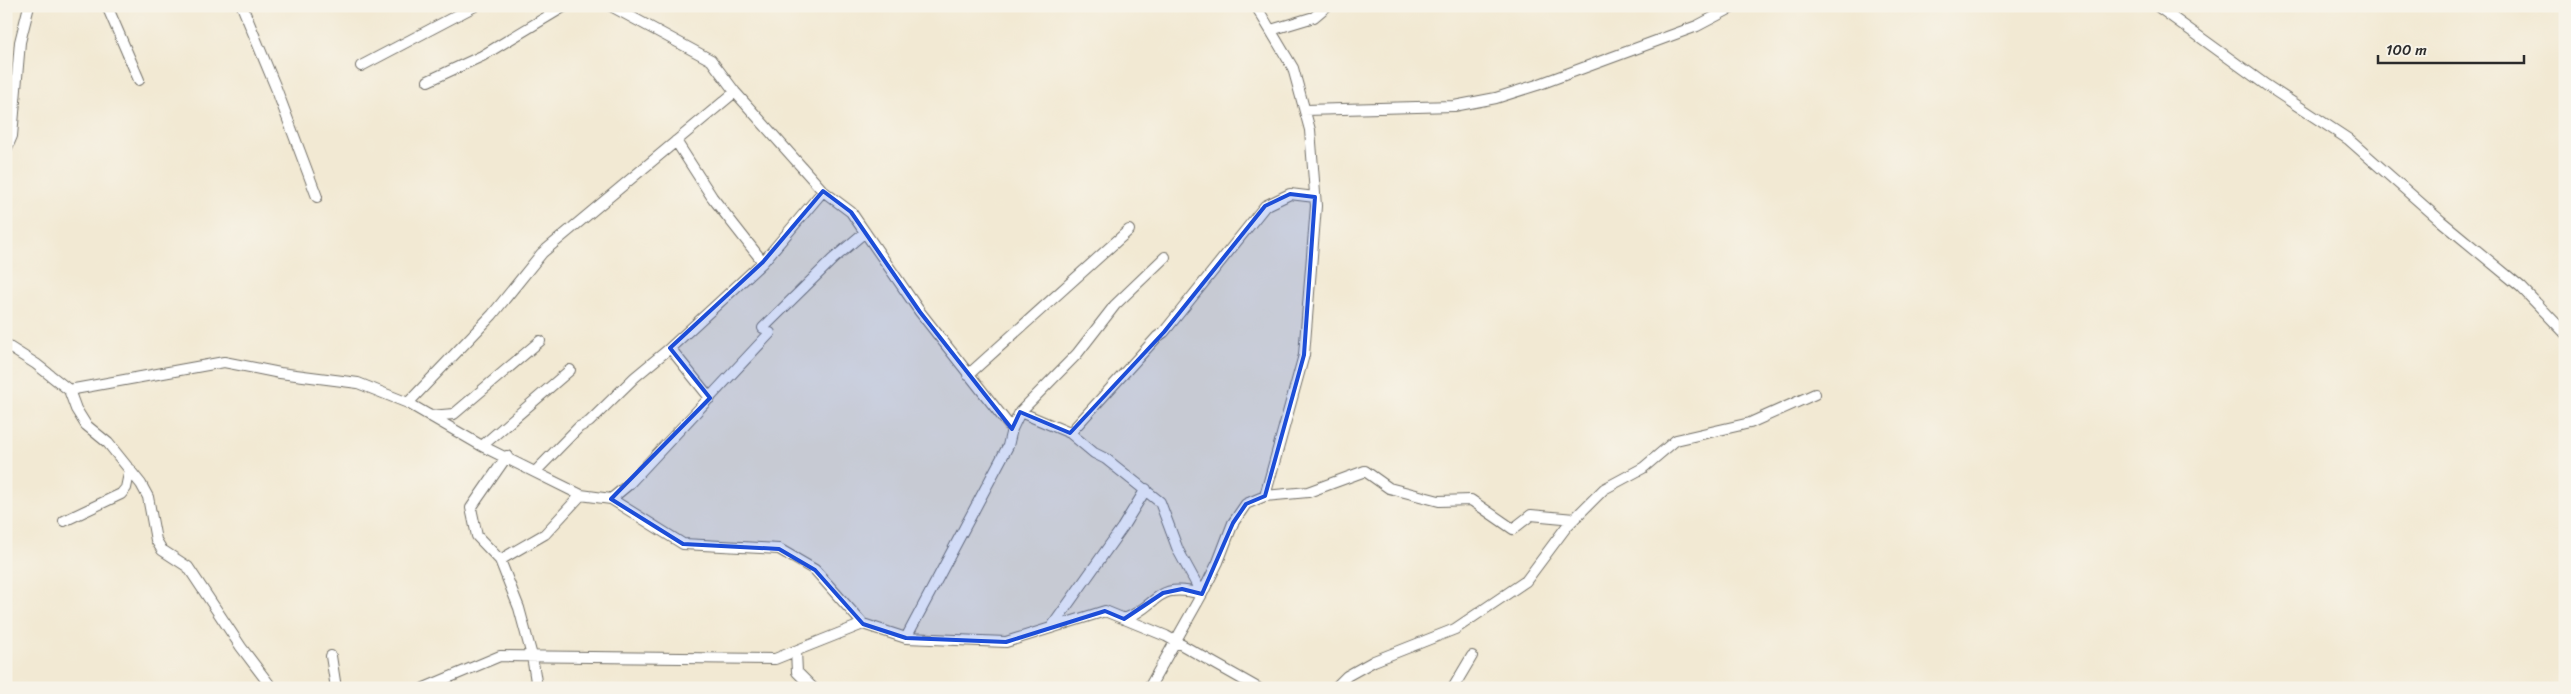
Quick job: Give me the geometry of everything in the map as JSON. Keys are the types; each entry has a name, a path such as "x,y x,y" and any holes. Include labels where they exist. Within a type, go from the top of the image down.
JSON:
{"street":[{"path":"6,150 12,136 20,42 29,6"},
{"path":"107,6 139,80"},
{"path":"242,6 276,88 316,197"},
{"path":"360,66 475,6"},
{"path":"428,82 482,56 565,6"},
{"path":"611,6 711,60 735,92 823,191 851,212 920,312 1012,429"},
{"path":"1256,6 1293,68 1310,130 1315,197 1304,355 1265,496"},
{"path":"1271,30 1314,17 1327,6"},
{"path":"1305,110 1454,106 1496,98 1697,26 1735,6"},
{"path":"2157,6 2266,85 2348,139 2441,222 2521,287 2565,333"},
{"path":"408,403 492,315 542,253 735,92"},
{"path":"676,141 712,197 763,262"},
{"path":"535,472 579,428 589,422 635,377 670,348 763,262 823,191"},
{"path":"1070,433 1157,337 1164,332 1265,206 1290,194 1315,197"},
{"path":"968,375 1128,230"},
{"path":"611,499 628,485 710,398 766,331 833,259 865,232"},
{"path":"906,638 1008,446 1012,429 1020,412 1078,354 1115,305 1165,256"},
{"path":"430,416 454,414 540,341"},
{"path":"6,345 36,364 69,390 76,409 86,425 108,443 130,469 148,497 154,535 162,550 188,568 241,647 272,688"},
{"path":"670,348 710,398"},
{"path":"69,390 224,362 280,373 358,383 408,403 482,446 507,456 582,495 611,499 683,544 779,548 816,570 863,624 906,638 1006,642 1105,611 1176,641 1258,688"},
{"path":"482,446 570,370"},
{"path":"1335,688 1347,676 1374,661 1454,629 1526,581 1574,519 1604,489 1643,468 1676,440 1750,423 1815,394"},
{"path":"1020,412 1070,433 1094,453 1106,459 1146,489 1160,502 1178,550 1202,594"},
{"path":"507,456 471,508 477,536 500,560 519,608 532,656 537,688"},
{"path":"64,521 121,494 126,488 130,469"},
{"path":"1149,688 1202,594 1218,562 1232,523 1246,504 1265,496 1308,492 1365,471 1389,488 1439,502 1471,500 1513,529 1531,516 1574,519"},
{"path":"1051,628 1122,528 1146,489"},
{"path":"500,560 545,534 582,495"},
{"path":"1124,619 1163,593 1182,589 1202,594"},
{"path":"424,688 500,656 775,659 863,624"},
{"path":"796,651 797,672 813,688"},
{"path":"331,656 336,688"},
{"path":"1453,688 1472,656"}],"highlighted area":[{"path":"823,191 851,212 920,312 1012,429 1020,412 1070,433 1164,332 1265,206 1290,194 1315,197 1304,355 1265,496 1246,504 1233,523 1202,594 1182,589 1163,593 1124,619 1105,611 1006,642 906,638 863,624 815,570 779,549 683,544 611,499 710,398 670,348 763,262"}]}
